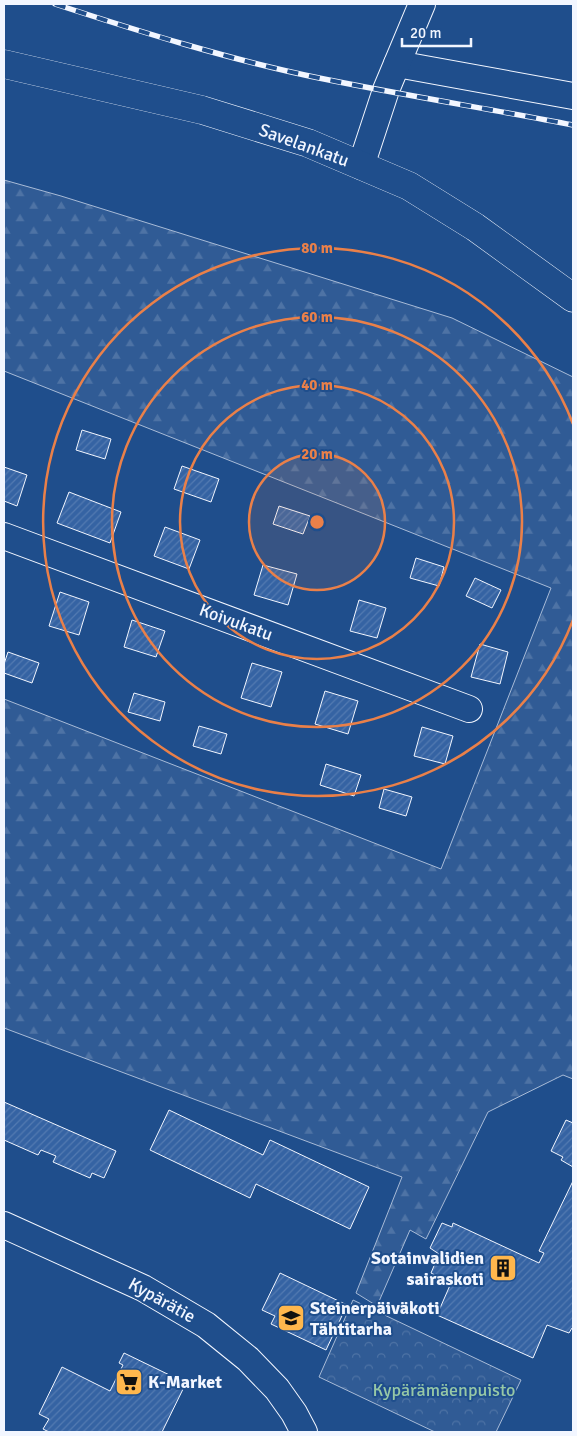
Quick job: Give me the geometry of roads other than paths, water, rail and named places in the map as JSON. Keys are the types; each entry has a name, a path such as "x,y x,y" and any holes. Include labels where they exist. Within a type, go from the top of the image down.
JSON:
{"main road":[{"name":"Savelankatu","path":"4,64 202,110 308,143 409,186 475,227 573,298"}],"street":[{"path":"361,166 386,90 422,4"},
{"path":"397,64 573,96"},
{"name":"Koivukatu","path":"4,536 469,708"},
{"name":"Kypärätie","path":"4,1226 143,1288 206,1325 248,1359 277,1388 299,1423 313,1432"}],"railway":[{"path":"55,4 186,45 286,71 573,125"}],"place":[{"name":"Sotainvalidien sairaskoti","path":"503,1268"},
{"name":"Steinerpäiväkoti Tähtitarha","path":"291,1318"},
{"name":"K-Market","path":"129,1382"}],"park label":[{"name":"Kypärämäenpuisto","path":"444,1390"}]}
